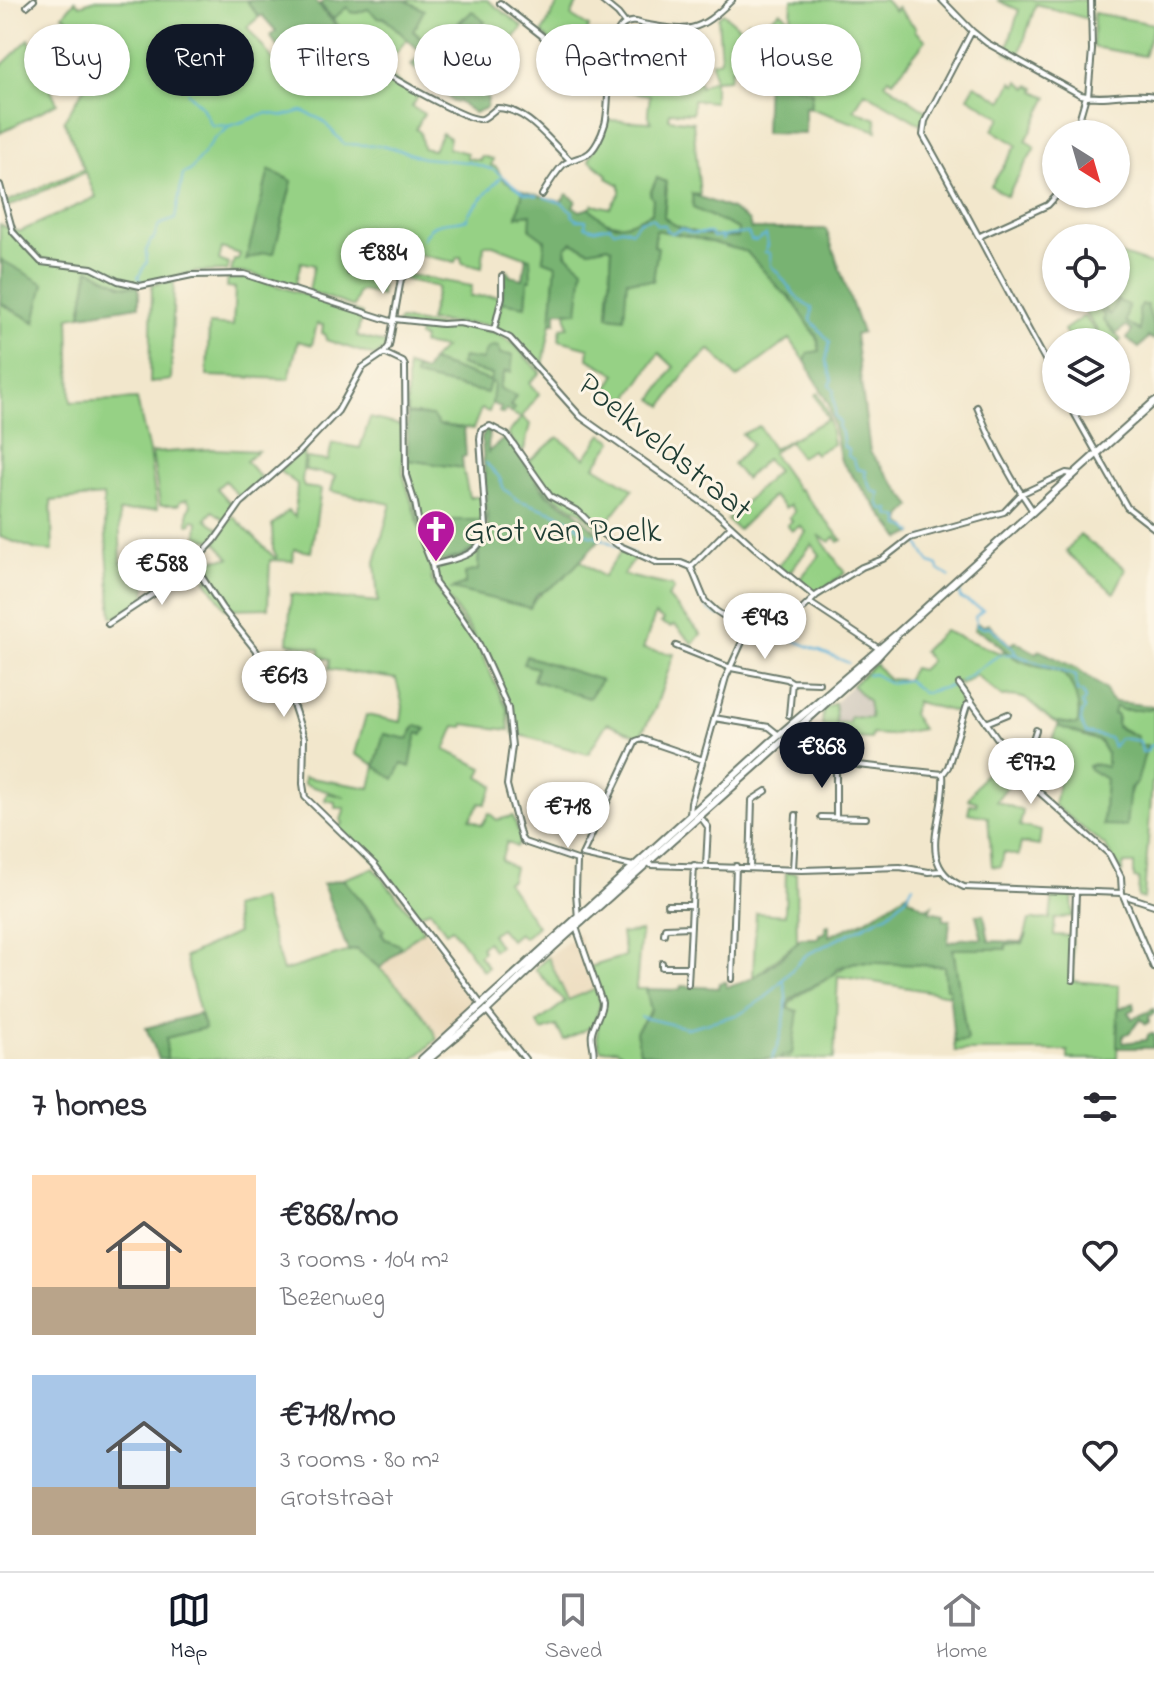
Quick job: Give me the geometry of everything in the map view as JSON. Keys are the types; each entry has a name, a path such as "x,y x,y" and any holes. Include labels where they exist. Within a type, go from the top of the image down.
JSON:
{"main road":[{"path":"422,1059 576,927 878,648 1154,402"},
{"path":"429,1059 635,867 876,658 898,633"}],"street":[{"path":"27,6 34,0"},
{"path":"601,0 625,23 685,30 711,19 732,0"},
{"path":"942,0 972,31 998,50 1087,97 1154,96"},
{"path":"1080,120 1087,97 1092,50 1091,0"},
{"path":"500,3 536,31"},
{"path":"972,31 922,130 1042,354"},
{"path":"398,80 475,118 485,117 497,108 516,113 532,123 570,160"},
{"path":"542,195 562,166 591,152 604,128 608,112 607,96"},
{"name":"Poelkveldstraat","path":"0,185 13,232 41,262 92,268 118,281 140,286 192,275 244,274 394,320 459,323 494,330 510,338 581,417 687,491 815,597"},
{"path":"980,236 1042,208"},
{"path":"108,624 169,586 214,541 241,503 299,452 338,411 366,364 384,353 389,346 401,279 419,256"},
{"path":"350,272 394,274 401,279"},
{"path":"494,330 502,295 502,276"},
{"path":"384,353 405,366 406,475 435,583 478,642 508,708 512,746 507,785 521,838 524,842 577,860"},
{"path":"977,407 989,437 1033,511"},
{"path":"1076,416 1127,507 1154,528"},
{"path":"432,565 476,550 484,538 486,527 480,439 481,430 490,426 507,435 550,496 579,512 618,545 658,563 681,563 691,567 710,606 747,631 764,634 780,631 815,597 862,567 883,559 915,536 1004,512 1021,494 1066,473 1074,474"},
{"path":"691,567 731,526"},
{"path":"193,563 222,608 289,692"},
{"path":"809,603 878,648"},
{"path":"690,818 691,802 714,718 747,631"},
{"path":"676,646 731,668 792,682 819,683"},
{"path":"289,654 289,692 304,738 305,797 374,864 525,1059"},
{"path":"789,715 792,682"},
{"path":"959,684 1039,795 1109,854 1121,877 1124,894 1154,968"},
{"path":"972,703 967,705 948,767 943,774 934,851 940,871 964,887 1124,894 1154,905"},
{"path":"986,723 1008,714"},
{"path":"714,718 769,727 801,755 836,763 943,774"},
{"path":"1015,764 1027,758 1036,730"},
{"path":"578,919 577,860 636,741 642,739 703,760"},
{"path":"836,763 836,817"},
{"path":"750,867 752,800 766,791"},
{"path":"793,869 796,815"},
{"path":"821,817 866,818"},
{"path":"703,820 708,827 706,865"},
{"path":"582,855 635,867"},
{"path":"648,862 651,865 793,869 900,867 940,871"},
{"path":"688,984 694,865"},
{"path":"732,979 736,866"},
{"path":"1073,980 1076,891"},
{"path":"667,905 692,905"},
{"path":"576,927 602,1002 602,1011 592,1032 593,1059"},
{"path":"664,934 665,928 691,927"},
{"path":"662,963 662,967 688,967"}],"shaded area":[{"path":"852,685 868,701 871,718 850,717 849,723 836,723 835,703"},
{"path":"424,930 474,996 473,1007 437,1039 432,1026 380,968"},
{"path":"579,933 595,989 568,1000 548,957"}],"green space":[{"path":"96,0 246,0 259,17 251,24 146,24 146,96 254,96 254,36 270,56 270,96 398,96 398,82 414,92 414,96 418,96 412,107 424,114 416,129 420,132 423,148 433,150 442,133 450,138 448,148 467,153 467,158 480,160 481,156 493,159 491,166 496,167 504,180 523,191 517,216 531,214 556,265 551,323 542,370 511,336 496,328 501,302 526,305 530,259 493,245 484,245 482,268 462,263 461,257 457,257 455,262 416,254 407,267 411,247 372,239 350,244 347,272 382,275 381,296 362,290 358,292 354,307 309,291 314,265 301,262 295,286 252,274 231,272 234,260 238,260 240,254 222,248 219,260 229,264 227,271 196,272 126,287 89,270 81,315 69,317 71,402 137,399 157,509 119,512 121,563 140,563 151,569 157,567 159,578 147,582 145,597 116,618 112,616 103,496 51,501 53,551 37,550 0,537 0,303 35,322 2,260 0,264 0,225 19,232 96,197 85,172 7,207 6,202 84,169 64,120 79,96 130,96 130,24 74,24 63,15 75,1 80,5","holes":["270,170 292,181 274,253 247,259"]},
{"path":"246,0 314,0 335,24 270,24 262,15 259,17"},
{"path":"325,0 405,0 424,10 414,24 414,45 398,30 398,24 391,24 384,17 378,18 368,9 357,13 347,7 333,19 320,4"},
{"path":"405,0 487,0 519,24 477,24 463,17 458,24 414,24 413,30"},
{"path":"560,0 579,0 571,16 584,24 547,24"},
{"path":"792,0 885,0 895,11 897,7 926,40 893,81 889,78 885,83 928,112 920,124 865,92 854,110 876,119 877,131 810,108 812,96 861,96 861,24 765,24 780,11 791,20"},
{"path":"997,0 1089,0 1091,20 1036,4 1018,59 1006,52 1019,10"},
{"path":"347,6 351,12 357,13 368,8 392,24 337,24 333,19"},
{"path":"472,11 484,24 459,24"},
{"path":"723,13 736,24 731,24 731,72 729,79 715,80 715,61 721,60 718,17"},
{"path":"1094,13 1154,24 1144,56 1093,47"},
{"path":"398,29 408,37 398,51"},
{"path":"24,44 24,96 54,96 57,103 0,133 0,67"},
{"path":"1019,81 1048,97 1026,141 1035,147 1007,196 991,186 1017,145 993,130 1001,117 968,97 975,85 1003,101 1012,82 1017,85"},
{"path":"447,96 485,96 488,99 486,108 474,113 458,101 453,102"},
{"path":"650,96 714,96 714,102 693,100 693,113 669,112 669,119 693,122 700,195 693,194 738,229 738,238 699,233 679,227 664,217 667,189 657,178 650,193 652,213 624,226 601,220 590,208 593,204 610,208 620,193 620,185 607,178 608,175 589,160 608,120 651,122 648,112"},
{"path":"766,96 812,96 810,108 805,107 805,134 765,133"},
{"path":"269,170 292,181 274,253 264,253 246,260"},
{"path":"657,178 666,182 664,217 689,231 738,237 738,229 693,208 692,194 731,209 749,221 751,229 826,229 862,333 855,335 870,452 912,506 901,522 913,533 901,539 841,461 829,405 805,361 808,353 820,351 818,339 789,295 782,292 747,252 656,230 654,246 658,247 653,281 627,280 624,318 608,316 612,248 589,250 572,242 566,247 566,254 583,268 578,312 556,311 556,323 551,323 556,265 543,260 545,240 530,229 531,214 517,216 523,191 561,202 567,194 576,200 573,206 580,211 590,208 606,221 620,225 652,213 653,199 650,194"},
{"path":"656,230 747,252 805,315 820,351 809,353 805,361 790,339 737,378 710,349 685,373 663,406 653,399 674,367 659,353 627,400 607,389 616,374 588,359 589,348 559,340 561,328 568,327 566,311 578,311 566,247 572,242 589,250 612,248 608,315 624,317 626,280 653,281"},
{"path":"526,257 530,258 531,280 528,280 526,306 501,302 505,273 508,270 510,276 523,279"},
{"path":"1130,257 1154,265 1154,329 1148,312 1139,310 1141,332 1107,312 1130,312"},
{"path":"2,260 44,284 35,322 0,303"},
{"path":"89,269 121,285 139,287 139,306 81,315"},
{"path":"228,275 254,278 362,314 357,336 387,344 384,351 374,356 326,340 322,333 323,325 317,324 312,345 298,341 289,379 207,376 209,324 233,326 235,288 227,287"},
{"path":"409,275 472,286 470,297 499,296 493,325 429,321 438,287 403,279"},
{"path":"174,280 171,380 150,383 152,285"},
{"path":"1142,305 1147,305 1154,340 1148,337 1139,348 1130,341 1130,328 1110,328 1103,320 1105,316 1102,312 1110,315 1111,312 1127,312 1126,322 1140,331 1139,310"},
{"path":"1085,312 1102,312 1106,316 1103,320 1110,328 1096,328"},
{"path":"1084,316 1093,328 1067,328"},
{"path":"400,320 440,326 460,325 497,333 515,345 540,373 529,383 539,394 522,417 530,424 524,450 521,452 508,434 521,418 511,413 514,409 499,389 505,371 510,372 483,360 461,365 492,375 494,380 489,412 481,409 473,429 439,425 418,414 407,414 407,366 416,369 415,376 490,381 431,361 444,348 422,344 419,331 397,324"},
{"path":"499,347 500,354 513,355 511,372 505,371 499,388 516,396 510,406 515,409 511,413 506,410 503,414 499,412 501,408 492,403 494,383 490,382 487,393 415,377 416,369 425,372 431,361 490,381 492,375 460,365 463,357 482,360 486,350"},
{"path":"818,393 828,413 833,444 815,454 812,450 800,457 789,441 772,453 798,490 842,540 839,542 835,537 830,542 818,535 845,573 814,593 798,581 820,555 812,544 788,574 778,566 806,532 800,526 792,531 787,525 795,512 790,505 785,508 773,496 738,530 727,520 777,471 766,459 745,479 733,464 752,444 742,434 759,426 773,449 828,419 815,395"},
{"path":"407,414 432,416 439,425 464,428 466,456 462,457 463,468 408,460"},
{"path":"370,418 404,426 403,473 432,581 476,642 507,709 509,730 464,724 463,727 455,726 445,750 483,768 479,777 494,786 485,804 480,803 470,819 482,825 489,813 497,820 513,816 521,840 516,847 507,842 501,860 514,868 511,880 507,882 537,926 524,938 518,933 510,940 500,928 491,934 499,946 493,950 487,942 481,947 483,951 479,955 488,967 483,971 452,928 446,932 430,910 417,915 370,856 338,828 343,823 345,808 335,808 335,802 325,800 327,793 345,797 304,784 304,777 370,788 375,766 394,778 418,732 423,734 415,726 408,739 384,734 375,765 355,754 366,715 401,722 403,706 396,679 329,669 330,659 319,657 320,649 288,643 291,594 378,602 375,562 391,504 331,491 335,476 305,470 306,458 328,461 332,443 360,448"},
{"path":"487,427 488,452 506,437 547,495 573,510 602,537 563,578 537,594 530,608 452,589 465,584 465,573 478,570 479,549 488,528 482,438"},
{"path":"602,434 613,441 595,466 633,489 600,531 581,512 548,493 528,462 558,437 585,458"},
{"path":"305,448 302,482 304,487 321,489 311,552 294,549 293,561 270,560 268,608 226,609 205,579 211,578 211,560 230,558 216,542 233,516 277,557 273,549 272,525 288,511 295,517 297,484 279,471"},
{"path":"212,449 258,451 246,461 262,479 241,499 225,481 217,488 234,507 225,520 213,511 206,519 220,529 211,541 197,535 198,521 192,520 192,524 188,524 191,505 187,499 178,505 160,505 152,453"},
{"path":"408,460 463,468 469,497 483,497 485,520 436,520 434,539 424,539 407,473"},
{"path":"436,520 485,520 480,545 463,555 440,562 434,549 428,551 424,539 434,539"},
{"path":"1080,535 1126,569 1114,593 1066,552"},
{"path":"479,549 478,570 465,584 454,589 533,601 580,560 603,577 621,551 636,556 623,575 672,586 674,589 668,597 701,634 693,644 675,625 670,627 661,623 664,620 655,615 643,649 674,654 655,709 640,736 607,723 588,754 513,733 504,692 486,654 437,583 434,574 439,566","holes":["526,656 600,680 533,680 538,668"]},
{"path":"976,623 983,626 989,624 1010,645 1015,641 1036,653 1039,650 1078,669 1106,690 1115,702 1153,706 1150,710 1122,710 1115,706 1113,714 1117,715 1117,727 1138,737 1137,745 1147,745 1137,783 1130,788 1126,826 1103,825 1106,779 1088,766 1107,767 1107,754 1100,741 1058,726 1059,722 1077,725 1079,714 1075,694 1065,676 1059,671 1015,658 991,638 974,630"},
{"path":"944,631 1000,653 1004,651 1035,666 1064,672 1071,679 1079,705 1078,726 1053,721 1026,699 1002,697 976,675 961,685 955,683 962,694 959,713 916,702 912,714 922,729 888,735 872,734 871,739 850,738 843,736 842,730 822,726 823,710 835,703 836,723 849,723 850,717 871,718 868,701 852,685 875,664 888,679 906,680 913,668 921,670 930,661 923,651"},
{"path":"526,656 601,680 589,698 533,680 537,668 523,664"},
{"path":"1115,705 1150,710 1154,707 1154,782 1144,899 1138,897 1139,879 1134,878 1134,864 1124,864 1122,872 1105,846 1054,805 1064,757 1048,750 1058,726 1099,741 1107,754 1107,767 1089,766 1106,779 1103,825 1129,796 1146,745 1137,745 1138,737 1117,726 1118,718 1112,714"},
{"path":"417,725 426,729 423,734 418,733 410,767 402,764 394,779 375,766 384,734 408,739"},
{"path":"986,772 1010,783 996,801 1023,811 1020,826 1041,831 1039,846 1021,843 1018,856 1004,852 1001,867 992,866 988,817 968,813 970,804 976,805 977,802 968,799"},
{"path":"374,868 424,930 399,950 399,945 385,939 375,916 343,879"},
{"path":"786,872 796,873 797,942 753,978 756,913 785,915"},
{"path":"343,879 384,930 381,933 385,939 400,945 399,950 380,968 356,949 348,951 323,884"},
{"path":"908,893 909,898 926,908 932,905 929,911 944,914 944,920 950,920 948,943 964,938 982,939 976,915 984,914 989,941 1022,942 1027,934 1023,943 1006,945 1006,949 953,949 967,1041 954,1042 944,966 855,962 838,968 832,976 790,1000 787,1008 798,1011 792,1054 781,1059 675,1059 640,1052 636,1032 651,1010 646,989 680,990 681,986 718,988 719,983 726,982 726,987 748,980 767,969 801,938 819,938 819,934 825,933 825,926 829,925 829,936 864,921"},
{"path":"1053,893 1072,894 1073,916 1055,919 1054,935 1072,936 1073,981 1119,985 1117,1059 1068,1059 1068,1051 955,1051 954,1042 967,1040 953,948 1005,949 1006,945 1023,943 1029,920 1050,919"},
{"path":"261,899 283,971 356,949 414,1003 437,1039 414,1059 167,1059 165,1038 204,1028 185,957 237,933 232,907"},
{"path":"641,931 636,989 646,989 651,1010 636,1032 640,1051 675,1059 604,1059 623,1054 616,1049 601,1050 598,1044 597,1032 604,1003 590,967 625,956 621,934"},
{"path":"548,957 568,1000 595,989 601,1003 593,1026 564,1040 556,1026 542,1031 537,1023 565,1002 535,969"},
{"path":"855,962 944,966 946,988 949,988 950,995 838,976 834,1059 781,1059 781,1056 792,1054 787,1016 791,1002"},
{"path":"1134,1003 1135,1009 1129,1012 1132,1019 1154,1009 1154,1014 1149,1016 1149,1022 1146,1024 1141,1019 1129,1033 1123,1035 1123,1043 1146,1040 1149,1034 1154,1034 1154,1048 1117,1048 1118,1009"},
{"path":"199,1014 205,1028 166,1038 167,1059 159,1059 146,1028"}],"waterway":[{"path":"191,96 202,107 211,125 230,126 268,113 284,116 302,111 322,120 344,144 386,146 423,158 468,162 494,170 524,193 538,196"},
{"path":"142,282 138,277 147,262 146,251 151,240 159,225 175,219 183,174 190,171 214,139 228,128"},
{"path":"423,239 431,227 467,219 500,178"},
{"path":"544,197 562,203 577,220 586,220 585,226 595,229 610,226 614,231 624,228 632,231 640,221 652,218 657,225 665,225 666,230 672,233 681,229 692,233 710,233 713,237 721,236 722,240 724,236 748,233 751,240 756,241 766,235 768,245 765,252 770,253 771,266 800,300 812,308 811,320 830,342 826,360 832,380 830,385 834,390 834,416 840,423 838,426 844,447 849,450 848,456 854,460 857,469 866,471 865,476 873,491 880,493 878,503 883,510 890,509 889,515 900,518 900,526 913,533"},
{"path":"486,463 499,477 504,489 518,500 563,516 589,535 633,554"},
{"path":"926,536 919,545 930,563 950,577"},
{"path":"677,565 690,569"},
{"path":"959,587 960,598 983,610 975,617 977,626 989,626 1014,649 1016,655 1076,676 1077,692 1082,692 1085,699 1081,722 1086,733 1110,738 1113,747 1120,738 1140,741 1142,752 1154,745"},
{"path":"705,604 719,616"},
{"path":"778,639 793,640 849,663"},
{"path":"961,681 999,655 1016,654"},
{"path":"867,675 874,674 890,683 907,680 923,693 955,685"},
{"path":"641,1017 687,1028 740,1014 766,997 806,955 888,914 906,898 913,885"},
{"path":"772,1059 784,1020 786,999 783,980"}],"place":[{"name":"Grot van Poelk","path":"436,563"}]}
